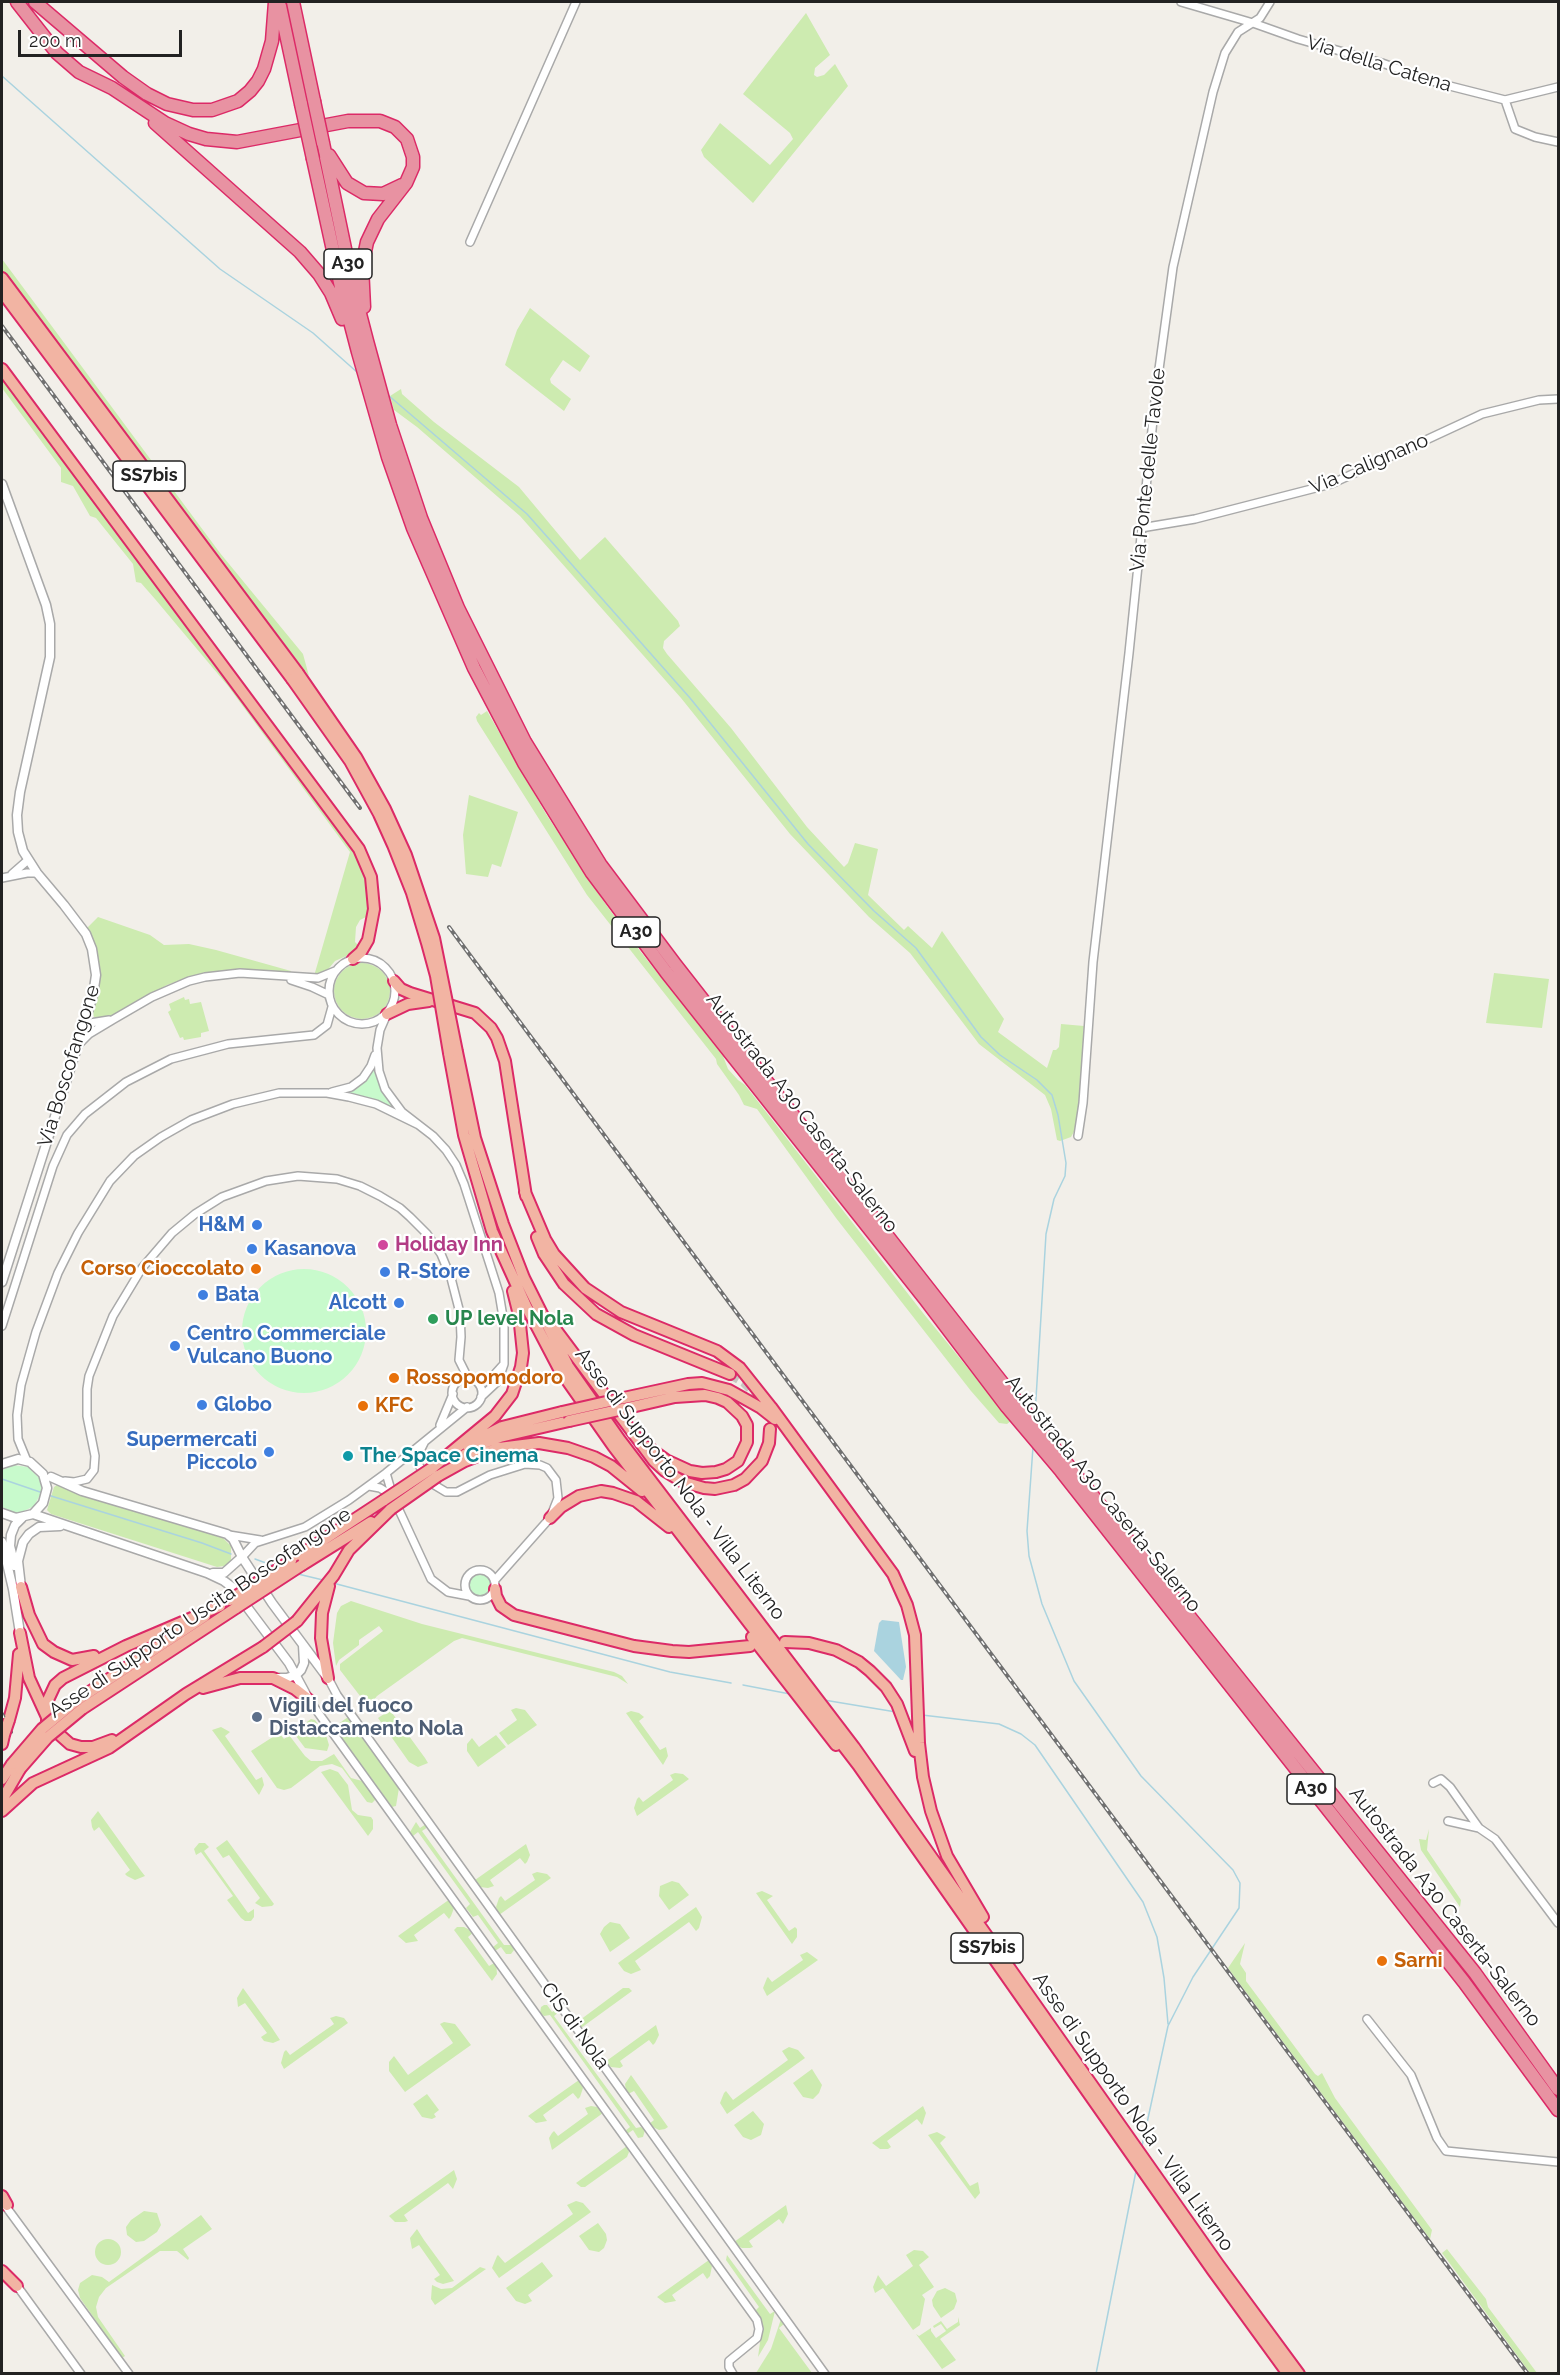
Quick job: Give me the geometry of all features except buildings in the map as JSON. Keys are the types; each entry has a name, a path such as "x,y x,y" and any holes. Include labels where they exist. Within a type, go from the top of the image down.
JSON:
{"highway":[{"path":"17,2 57,53 79,72 111,87 177,129 189,134 206,139 237,142 332,123 380,121 395,127 407,139 413,157 413,166 406,183 378,219 364,250 362,281 367,341"},
{"path":"35,2 123,77 147,94 167,104 193,110 212,110 238,101 250,91 264,69 274,33 277,2"},
{"name":"Autostrada A30 Caserta-Salerno","path":"277,2 308,103 323,143 353,286 378,384 421,518 473,640 525,742 600,864 675,964 1004,1385 1467,1963 1558,2090"},
{"name":"Autostrada A30 Caserta-Salerno","path":"293,2 308,103 313,159 354,350 366,394 412,528 474,668 524,763 592,873 666,972 925,1299 1007,1407 1061,1471 1472,1991 1558,2110"},
{"path":"123,77 154,115"},
{"path":"133,101 300,252 319,274 331,293 354,350"},
{"path":"323,143 341,176 355,189 375,195 383,194 406,183"},
{"name":"Asse di Supporto Nola - Villa Literno","path":"2,278 295,676 350,760 379,814 412,893 430,954 475,1138 503,1224 524,1278 560,1351 584,1392 836,1722 1067,2048 1116,2126"},
{"name":"Asse di Supporto Nola - Villa Literno","path":"2,293 295,676"},
{"path":"2,369 359,849 371,877 374,909 368,940 361,952 353,959"},
{"path":"394,981 401,989 475,1013 491,1028 497,1038 505,1061 529,1218 544,1254 564,1284 587,1307 614,1325 730,1374"},
{"path":"387,1014 408,1004 431,1000"},
{"name":"Asse di Supporto Nola - Villa Literno","path":"453,1052 464,1135 492,1232 526,1306 559,1369 585,1407 858,1765 1161,2189 1288,2373"},
{"path":"525,1192 554,1254 585,1288 621,1312 701,1344 728,1359 756,1387 883,1559 901,1588 915,1635 918,1706 913,1726"},
{"path":"435,1472 495,1416 512,1394 520,1375 523,1353 519,1315 492,1232"},
{"path":"524,1278 564,1342 654,1461 674,1477 694,1486 715,1488 734,1485 758,1467 766,1452 770,1429"},
{"path":"435,1472 490,1432 526,1420 565,1416 621,1404 688,1384 715,1385 745,1398 784,1427"},
{"path":"621,1404 692,1395 718,1398 727,1402 742,1416 747,1425 748,1435 738,1461 726,1469 702,1473 666,1460 638,1438"},
{"path":"435,1472 499,1448 539,1443 554,1444 582,1452 611,1466 666,1513"},
{"name":"Asse di Supporto Uscita Boscofangone","path":"79,1705 233,1604 291,1561 435,1472"},
{"path":"630,1480 669,1527 812,1716 832,1741 858,1765"},
{"path":"550,1518 561,1507 579,1496 601,1491 636,1501 669,1527"},
{"path":"2,1811 33,1783 109,1748 186,1694 263,1647 297,1621 325,1590 349,1550 389,1502"},
{"name":"Asse di Supporto Uscita Boscofangone","path":"2,1779 79,1705 220,1606 233,1604 302,1565 389,1502"},
{"path":"495,1584 501,1606 514,1615 634,1646 672,1652 690,1652 750,1646"},
{"path":"21,1587 37,1636 54,1652 72,1660 82,1660 126,1646"},
{"path":"325,1590 321,1638 328,1677"},
{"path":"47,1720 48,1700 55,1685 63,1678 126,1646 220,1606"},
{"path":"3,1739 17,1687 20,1633"},
{"path":"20,1633 29,1677 47,1720 60,1737 70,1744 93,1747 137,1727"},
{"path":"785,1642 809,1643 847,1655 878,1679 913,1726 940,1836 960,1880 1032,1988 1067,2048"},
{"path":"186,1694 240,1678 273,1678 309,1700"},
{"name":"Asse di Supporto Uscita Boscofangone","path":"2,1800 16,1766"},
{"name":"Asse di Supporto Nola - Villa Literno","path":"1161,2189 1299,2373"},
{"path":"2,2271 17,2286"}],"street":[{"path":"470,242 576,2"},
{"name":"Via della Catena","path":"1181,2 1382,63 1422,78 1505,100"},
{"name":"Via Ponte delle Tavole","path":"1078,1136 1086,1070 1093,962 1129,653 1156,391 1173,267 1213,92 1225,53 1238,32 1266,12 1270,2"},
{"path":"1558,87 1505,100 1515,129 1535,137 1558,142"},
{"name":"Via Calignano","path":"1141,528 1195,519 1331,484 1482,414 1539,400 1558,399"},
{"name":"Via Boscofangone","path":"2,484 46,605 50,624 50,657 17,815 20,841 28,860 37,873 79,923 92,949 96,975 84,1026 2,1282"},
{"path":"10,876 28,860"},
{"path":"2,878 37,873"},
{"path":"27,1461 18,1439 17,1415 30,1350 58,1273 78,1233 110,1181 128,1161 149,1145 201,1116 233,1104 272,1094 346,1089 363,1078 372,1066 380,1030 395,999 394,981 387,969 375,960 353,959 335,971 318,978 232,974 189,981 152,997 114,1018 93,1032 77,1047"},
{"path":"2,1326 53,1166 67,1136 85,1113 126,1082 171,1059 228,1044 314,1035 327,1025 332,1007 329,987 335,971"},
{"path":"278,976 329,995"},
{"path":"332,1007 346,1020 358,1024 377,1022 387,1014"},
{"path":"88,1012 96,1022"},
{"path":"84,1026 114,1018"},
{"path":"84,1026 93,1032"},
{"path":"207,1573 224,1573 242,1557 250,1546 305,1527 369,1486 467,1407 476,1405 498,1381 504,1364 504,1332 499,1293 464,1184 446,1150 433,1136 402,1112 385,1089 379,1071 377,1048"},
{"path":"327,1092 376,1104 417,1124"},
{"path":"51,1477 69,1482 81,1482 87,1479 94,1470 95,1456 87,1416 89,1376 117,1309 147,1261 172,1233 206,1207 238,1190 266,1181 298,1176 337,1179 361,1186 410,1216 441,1254 453,1284 460,1313 459,1360 462,1371 482,1388 482,1397"},
{"path":"476,1381 493,1376 504,1364"},
{"path":"436,1432 447,1413 455,1384 468,1378"},
{"path":"453,1394 456,1402 467,1407"},
{"path":"369,1486 380,1488 431,1579 448,1592 482,1600 490,1597 495,1584 550,1518 559,1492 556,1480 547,1468 532,1464 514,1466 489,1475 458,1492 446,1492 431,1483 418,1464 417,1457 424,1443"},
{"path":"2,1464 18,1459 27,1461 51,1477 75,1488 227,1534 262,1540"},
{"path":"2,1513 8,1516 23,1517 33,1514 40,1507 47,1488 40,1470"},
{"path":"386,1473 389,1502"},
{"path":"33,1514 207,1573 224,1581 232,1587 296,1675 309,1700"},
{"path":"21,1587 10,1540 15,1525 23,1517"},
{"path":"21,1587 18,1561 23,1542 29,1534 45,1526 72,1528"},
{"path":"227,1534 233,1539 272,1604 328,1677"},
{"path":"2,1542 20,1633"},
{"path":"469,1596 465,1586 471,1573 485,1570 495,1584"},
{"path":"273,1678 287,1678 296,1675 304,1663 303,1644"},
{"name":"CIS di Nola","path":"328,1677 337,1695 825,2373"},
{"name":"CIS di Nola","path":"309,1700 757,2320 759,2329 757,2338 729,2361 729,2367 733,2373"},
{"path":"1433,1783 1441,1779 1450,1787 1479,1828 1495,1839 1558,1923"},
{"path":"1448,1821 1479,1828"},
{"path":"1367,2019 1411,2075 1437,2138 1446,2151 1558,2162"},
{"path":"3,2202 129,2373"},
{"path":"2,2264 81,2373"}],"green space":[{"path":"806,13 830,55 815,68 814,75 817,77 824,75 835,64 848,86 753,203 704,157 701,150 720,123 770,165 793,139 790,133 743,94"},
{"path":"2,259 220,553 303,654 309,676 64,356 2,270"},
{"path":"530,308 590,356 580,372 563,360 550,379 551,383 571,399 564,411 505,365 517,330"},
{"path":"2,375 357,855 366,876 370,915 360,920 356,927 355,942 360,947 355,952 335,961 325,973 314,976 350,852 228,686 141,583 136,582 133,564 96,518 90,516 73,486 61,482 61,468 2,388"},
{"path":"401,389 402,394 434,422 519,487 580,560 605,537 678,621 680,626 664,641 663,648 667,654 731,728 807,827 844,867 848,863 855,843 878,849 868,895 904,930 908,926 932,948 942,931 1004,1019 998,1032 1047,1068 1053,1050 1059,1047 1061,1024 1084,1026 1079,1107 1076,1128 1071,1137 1057,1140 1051,1109 1045,1095 979,1044 910,953 869,917 790,834 681,698 520,516 394,410 390,396"},
{"path":"487,711 546,814 633,942 723,1056 728,1069 745,1085 923,1313 1011,1421 1007,1424 999,1423 971,1391 836,1218 757,1109 744,1105 716,1059 587,895 477,721 476,717 479,713 481,715"},
{"path":"469,795 518,812 501,867 492,864 488,877 466,874 463,835"},
{"path":"98,917 150,935 164,945 189,944 216,950 291,971 291,974 229,970 189,977 167,985 103,1021 96,1020 92,1013 99,980 99,963 87,928"},
{"path":"362,963 373,965 382,971 388,980 390,991 388,1002 382,1011 373,1017 362,1019 351,1017 342,1011 336,1002 334,991 336,980 342,971 351,965"},
{"path":"1494,973 1549,979 1542,1028 1486,1023"},
{"path":"184,997 185,1000 189,999 190,1004 201,1002 209,1031 201,1033 201,1037 184,1040 183,1037 180,1038 168,1012 171,1010 169,1004"},
{"path":"375,1066 384,1093 399,1112 343,1092 363,1084"},
{"path":"304,1269 328,1274 339,1279 348,1287 356,1296 361,1307 366,1331 361,1355 356,1366 348,1375 339,1383 328,1388 304,1393 280,1388 269,1383 260,1375 252,1366 247,1355 242,1331 247,1307 252,1296 260,1287 269,1279 280,1274"},
{"path":"13,1465 28,1467 39,1478 41,1485 41,1493 34,1506 20,1513 2,1507 2,1470"},
{"path":"57,1485 223,1538 231,1546 231,1561 224,1566 217,1567 51,1514 47,1510 54,1487"},
{"path":"476,1574 484,1574 491,1581 491,1589 484,1596 476,1596 469,1589 469,1581"},
{"path":"351,1601 422,1624 614,1672 622,1676 628,1684 617,1677 462,1638 454,1641 367,1705 340,1670 340,1664 383,1631 379,1626 359,1640 359,1645 339,1660 336,1666 333,1643 337,1613 341,1606"},
{"path":"516,1708 525,1710 537,1725 508,1745 499,1733 517,1720 511,1710"},
{"path":"390,1710 428,1763 418,1767 409,1762 378,1718"},
{"path":"631,1711 644,1717 639,1721 660,1750 666,1747 668,1756 663,1765 626,1713"},
{"path":"348,1717 399,1788 396,1806 392,1807 334,1727"},
{"path":"311,1719 315,1720 326,1735 329,1745 327,1751 305,1748 293,1732"},
{"path":"221,1727 230,1732 225,1736 256,1780 262,1777 264,1785 259,1795 212,1730"},
{"path":"279,1733 284,1739 289,1735 311,1761 322,1761 334,1754 351,1778 366,1782 376,1797 375,1800 372,1803 367,1802 342,1768 332,1764 320,1766 291,1788 284,1790 277,1788 251,1751"},
{"path":"496,1735 506,1747 478,1767 467,1751 467,1744 472,1738 479,1747"},
{"path":"330,1769 338,1772 348,1785 352,1810 358,1815 371,1817 373,1820 373,1829 368,1836 321,1772"},
{"path":"683,1774 689,1779 637,1816 634,1808 637,1799 639,1797 643,1802 673,1780 670,1775"},
{"path":"98,1811 145,1876 135,1880 125,1874 130,1870 99,1827 94,1831 92,1827 91,1820"},
{"path":"416,1822 420,1828 426,1824 428,1827 422,1831 504,1945 513,1945 514,1950 511,1954 506,1954 501,1947 495,1951 493,1947 498,1943 478,1915 473,1917 466,1908 470,1904 418,1832 413,1836 410,1832"},
{"path":"1429,1829 1427,1850 1461,1900 1460,1907 1421,1850 1419,1839 1426,1840"},
{"path":"227,1840 274,1904 272,1906 262,1907 255,1903 260,1898 229,1855 223,1858 216,1848"},
{"path":"199,1843 205,1843 209,1847 204,1851 248,1913 254,1909 254,1917 251,1921 241,1918 227,1900 233,1896 201,1852 196,1855 194,1849"},
{"path":"526,1844 530,1855 525,1864 520,1858 490,1880 494,1886 480,1887 475,1880"},
{"path":"537,1872 547,1874 551,1878 499,1915 496,1907 499,1898 501,1896 505,1901 535,1880 532,1874"},
{"path":"672,1881 679,1883 689,1895 669,1910 659,1896 660,1886"},
{"path":"762,1891 773,1896 767,1900 789,1931 795,1927 797,1929 797,1937 792,1944 756,1893"},
{"path":"450,1899 454,1908 449,1919 444,1913 414,1935 418,1941 406,1943 398,1936"},
{"path":"696,1907 702,1917 696,1931 689,1922 635,1961 641,1970 631,1974 624,1971 618,1963"},
{"path":"610,1922 620,1924 630,1938 610,1952 600,1934"},
{"path":"457,1927 464,1927 474,1932 468,1937 489,1966 496,1962 497,1974 492,1981 454,1930"},
{"path":"1245,1943 1240,1964 1246,1973 1246,1981 1315,2074 1318,2076 1322,2073 1335,2098 1432,2230 1430,2239 1228,1968"},
{"path":"807,1952 818,1960 767,1996 763,1988 767,1978 772,1982 803,1960 800,1955"},
{"path":"243,1988 280,2040 273,2043 264,2041 261,2037 267,2033 245,2003 238,2007 237,1998"},
{"path":"623,1988 629,1988 632,1991 581,2028 580,2020"},
{"path":"544,2005 547,2005 552,2012 558,2008 560,2011 554,2016 636,2128 641,2127 645,2130 643,2137 638,2138 633,2130 627,2134 625,2131 630,2127 550,2015 544,2016 540,2013"},
{"path":"336,2016 344,2018 348,2023 284,2069 281,2063 284,2052 286,2050 290,2055 334,2024 330,2018"},
{"path":"444,2022 455,2024 471,2045 405,2092 389,2071 389,2062 394,2056 408,2075 453,2043 440,2024"},
{"path":"656,2025 659,2035 653,2045 649,2040 620,2061 623,2066 620,2068 611,2067 605,2062"},
{"path":"789,2047 798,2050 805,2058 727,2114 720,2103 724,2093 726,2091 733,2100 788,2060 782,2051"},
{"path":"812,2069 822,2085 819,2093 813,2099 803,2097 793,2083"},
{"path":"631,2075 668,2127 659,2130 649,2124 654,2120 634,2091 628,2094 626,2091 625,2084"},
{"path":"579,2080 583,2088 580,2097 578,2099 573,2093 543,2115 547,2121 536,2123 528,2116"},
{"path":"427,2094 439,2110 434,2114 436,2117 432,2119 422,2117 413,2104"},
{"path":"923,2106 926,2113 922,2125 917,2119 887,2141 891,2147 888,2149 880,2149 872,2143"},
{"path":"597,2107 603,2113 552,2150 549,2138 552,2133 554,2131 558,2136 588,2114 585,2108"},
{"path":"753,2111 764,2124 761,2135 751,2140 743,2137 734,2125"},
{"path":"937,2132 946,2137 940,2143 970,2186 978,2182 980,2193 975,2199 928,2135"},
{"path":"627,2146 629,2152 627,2157 585,2187 576,2183"},
{"path":"454,2170 457,2179 453,2189 448,2183 404,2215 408,2221 395,2222 389,2216"},
{"path":"576,2201 583,2203 591,2212 499,2278 492,2268 498,2255 505,2263 573,2214 567,2205"},
{"path":"786,2205 788,2214 783,2224 779,2219 749,2241 753,2247 742,2248 736,2245 734,2242"},
{"path":"144,2211 157,2213 161,2225 157,2232 144,2241 136,2242 127,2235 126,2227 131,2220"},
{"path":"201,2215 212,2229 183,2249 188,2260 177,2251 160,2251 106,2288 99,2297 96,2307 98,2317 125,2356 122,2358 80,2298 78,2290 80,2283 92,2275 102,2277 109,2282"},
{"path":"598,2223 606,2234 607,2240 604,2248 599,2252 589,2250 579,2236"},
{"path":"417,2229 454,2281 443,2284 437,2282 434,2279 440,2275 419,2245 412,2249 410,2238"},
{"path":"108,2239 117,2243 121,2252 117,2261 108,2265 99,2261 95,2252 99,2243"},
{"path":"1447,2249 1486,2299 1488,2307 1537,2373 1530,2373 1442,2253"},
{"path":"914,2250 923,2251 929,2257 919,2265 934,2287 922,2295 925,2299 920,2325 913,2330 883,2288 875,2293 873,2287 878,2275 886,2286 913,2266 906,2255"},
{"path":"727,2255 770,2314 775,2311 768,2340 758,2357 762,2328 754,2312 759,2307 726,2260"},
{"path":"709,2260 712,2266 707,2279 703,2273 672,2295 676,2301 665,2303 657,2297"},
{"path":"542,2262 553,2276 528,2295 532,2301 525,2304 516,2301 506,2288"},
{"path":"480,2267 486,2269 435,2305 431,2299 432,2285 441,2289 452,2288"},
{"path":"945,2288 955,2293 957,2301 954,2309 941,2318 932,2300 937,2291"},
{"path":"958,2317 960,2325 940,2339 956,2360 942,2369 916,2334 919,2336 931,2328 936,2338 946,2331 941,2324 934,2328 933,2326 941,2321 947,2329 958,2322"},
{"path":"781,2319 784,2324 779,2328 812,2373 756,2373 771,2349"}],"water":[{"path":"882,1620 899,1622 906,1667 903,1680 874,1651 879,1623"}],"waterway":[{"path":"2,76 220,269 313,333 358,373"},
{"path":"388,395 527,514 690,698 808,844 874,911 916,948 981,1037 1000,1055 1037,1080 1052,1095 1058,1115 1066,1163 1065,1176 1054,1199 1046,1234 1035,1415"},
{"path":"1033,1447 1027,1531 1029,1556 1042,1604 1074,1681 1141,1776 1233,1870 1240,1883 1239,1908 1193,1977 1168,2026 1142,2146"},
{"path":"2,1479 43,1493"},
{"path":"48,1495 231,1554"},
{"path":"255,1559 274,1566"},
{"path":"298,1574 323,1580"},
{"path":"333,1583 670,1672 731,1683"},
{"path":"743,1685 790,1694"},
{"path":"824,1700 896,1712"},
{"path":"922,1715 999,1724 1021,1734 1035,1745 1143,1902 1157,1937 1164,1978 1168,2024"},
{"path":"1096,2374 1136,2171"}],"tunnel":[{"path":"730,1374 744,1382 756,1394"}],"railway":[{"path":"2,326 360,808"},
{"path":"449,927 1528,2374"},
{"path":"2,1714 11,1732"}],"place":[{"name":"H&M","path":"257,1225"},
{"name":"Holiday Inn","path":"383,1245"},
{"name":"Kasanova","path":"252,1249"},
{"name":"Corso Cioccolato","path":"256,1269"},
{"name":"R-Store","path":"385,1272"},
{"name":"Bata","path":"203,1295"},
{"name":"Alcott","path":"399,1303"},
{"name":"UP level Nola","path":"433,1319"},
{"name":"Centro Commerciale Vulcano Buono","path":"175,1346"},
{"name":"Rossopomodoro","path":"394,1378"},
{"name":"Globo","path":"202,1405"},
{"name":"KFC","path":"363,1406"},
{"name":"Supermercati Piccolo","path":"269,1452"},
{"name":"The Space Cinema","path":"348,1456"},
{"name":"Vigili del fuoco Distaccamento Nola","path":"257,1717"},
{"name":"Sarni","path":"1382,1961"}]}
